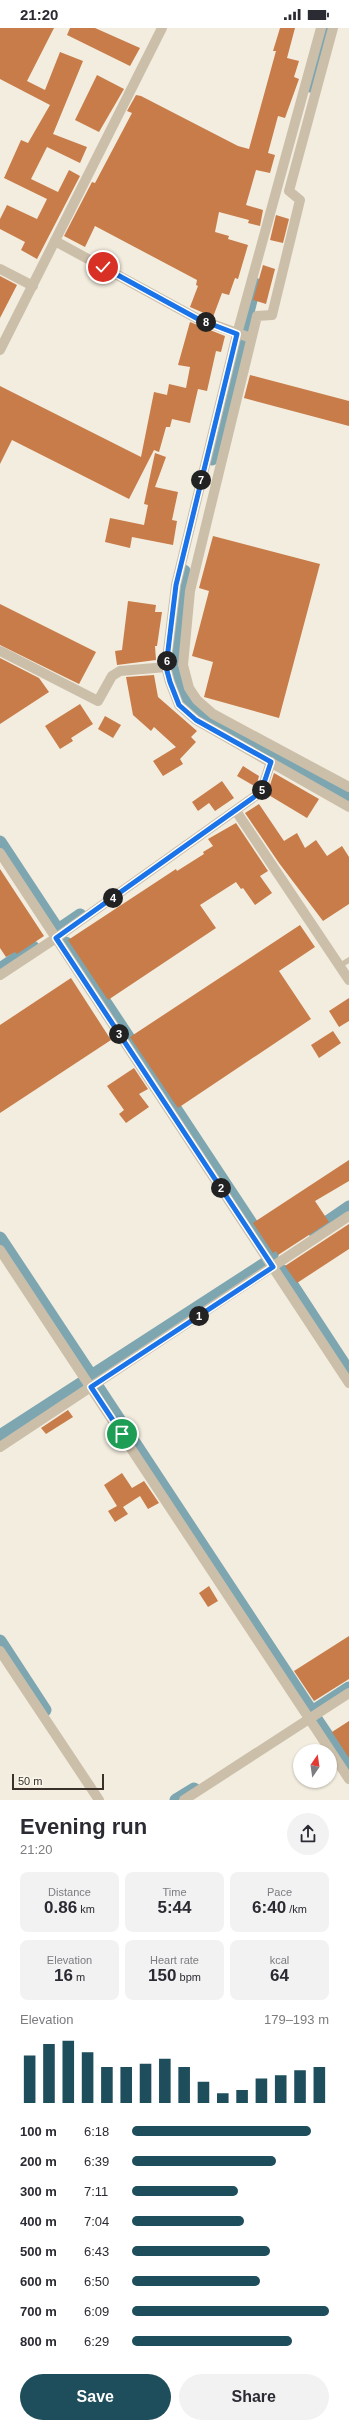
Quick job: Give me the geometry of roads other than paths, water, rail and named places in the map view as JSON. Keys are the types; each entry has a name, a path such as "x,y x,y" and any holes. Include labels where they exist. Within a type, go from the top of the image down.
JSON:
{"street":[{"path":"0,350 162,28"},
{"path":"321,28 244,336 176,585 166,667 179,705 196,720 349,807"},
{"path":"184,690 184,665 190,591 244,336 257,316 272,315 300,200 289,191 333,28"},
{"path":"56,241 198,319 244,336"},
{"path":"0,269 33,286"},
{"path":"0,651 98,701 112,676 120,671 166,667"},
{"path":"170,682 184,690 213,714 349,787"},
{"path":"0,975 56,938 261,792 271,762"},
{"path":"236,811 349,980"},
{"path":"0,854 349,1383"},
{"path":"0,1446 349,1216"},
{"path":"0,1250 349,1779"},
{"path":"0,1651 99,1800"},
{"path":"184,1800 349,1693"}],"lane":[{"path":"339,966 349,960"}],"waterway":[{"path":"310,86 326,28"},
{"path":"212,459 255,284"},
{"path":"184,571 175,645 175,674 177,683 186,699 207,721 349,796"},
{"path":"0,842 58,930 80,915"},
{"path":"66,943 272,1255"},
{"path":"0,969 33,947"},
{"path":"314,1231 349,1207"},
{"path":"0,1238 92,1377"},
{"path":"93,1375 266,1263"},
{"path":"283,1271 349,1372"},
{"path":"0,1436 82,1383"},
{"path":"97,1386 312,1712 349,1688"},
{"path":"0,1641 45,1710"},
{"path":"316,1719 349,1768"},
{"path":"176,1800 194,1789"}]}
